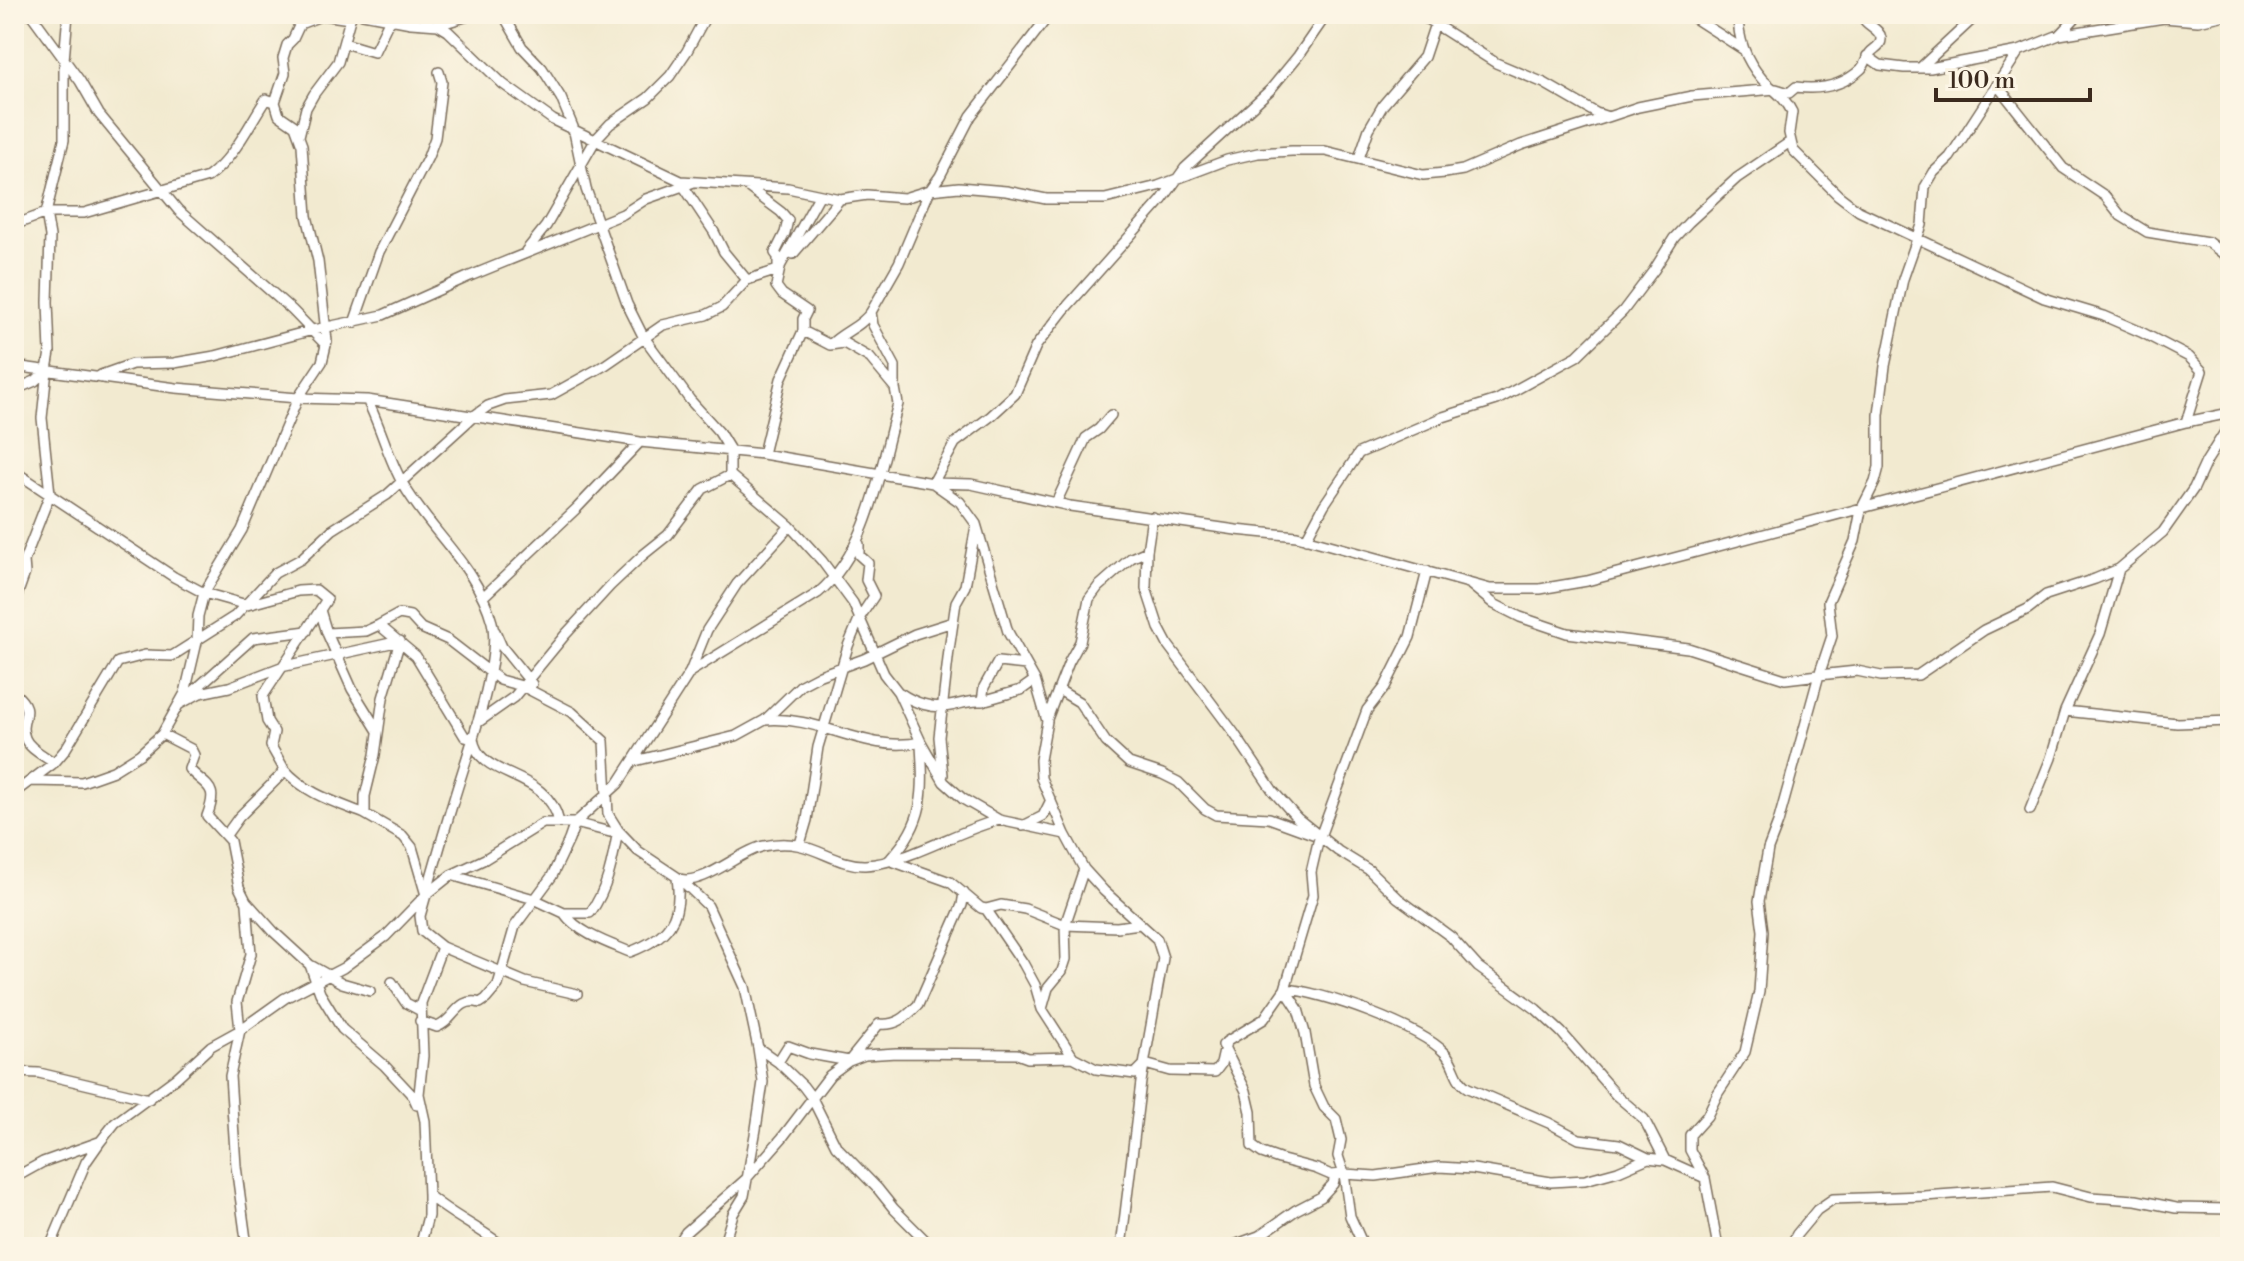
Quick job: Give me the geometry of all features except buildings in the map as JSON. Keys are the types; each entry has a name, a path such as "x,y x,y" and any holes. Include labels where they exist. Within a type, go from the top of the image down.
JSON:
{"street":[{"path":"31,14 80,81 99,114 161,191 326,345"},
{"path":"14,604 25,573 24,561 50,494 42,418 50,352 50,236 46,213 64,140 64,60 68,14"},
{"path":"292,14 300,24"},
{"path":"363,14 395,15 411,23 438,25 475,14"},
{"path":"503,14 522,47 542,68 561,98 573,127 586,189 627,304 643,336 730,450 730,475 790,526 835,579 860,617 884,674 898,692 944,782 963,799 999,820 1065,834"},
{"path":"524,253 546,226 596,139 610,124 648,98 670,76 707,14"},
{"path":"830,345 842,334 863,324 871,312 899,263 930,190 971,116 1050,14"},
{"path":"933,483 955,443 1015,394 1036,346 1064,310 1162,200 1177,178 1270,90 1327,14"},
{"path":"1419,14 1496,63 1544,83 1608,117"},
{"path":"1688,14 1744,50"},
{"path":"1738,14 1739,37 1744,50 1764,80 1776,89 1792,112 1790,142 1802,161 1838,195 1875,220 2044,298 2104,316 2189,357 2202,371 2186,422"},
{"path":"438,25 521,98 553,120 681,181 788,188 840,199 867,195 904,198 930,190 976,188 1046,199 1105,199 1158,186 1258,153 1325,151 1423,175 1463,170 1521,145 1638,107 1692,96 1776,89 1789,93 1796,87 1811,91 1839,84 1865,66 1867,56 1879,45 1881,38 1865,22 1862,14"},
{"path":"1920,68 1978,14"},
{"path":"2059,35 2079,14"},
{"path":"1867,56 1880,65 1920,68 2019,51 2059,35 2168,16 2198,21 2230,14"},
{"path":"31,781 82,782 140,754 162,734 185,693 204,593 242,530 298,398 322,362 326,345 318,261 307,216 302,145 295,126 279,115 275,102 285,73 283,58 300,24 323,15 352,17 338,62 306,108 299,136"},
{"path":"344,43 374,52 395,15"},
{"path":"1359,158 1369,129 1383,105 1424,57 1435,24"},
{"path":"1718,1247 1705,1178 1690,1150 1690,1135 1707,1116 1745,1052 1759,992 1763,931 1759,901 1768,849 1832,636 1828,602 1855,541 1861,510 1879,467 1879,415 1885,366 1898,301 1922,225 1925,187 1934,172 1950,157 2019,51"},
{"path":"354,323 379,252 435,138 442,82 439,72"},
{"path":"1997,85 2063,168 2105,196 2121,216 2147,232 2208,242 2230,259"},
{"path":"14,225 46,213 84,213 208,177 244,136 266,99 275,102"},
{"path":"1306,539 1319,512 1359,453 1443,417 1497,400 1577,356 1623,311 1674,238 1689,222 1737,178 1790,142"},
{"path":"97,377 132,364 193,360 383,315 524,253 623,214 646,199 694,182"},
{"path":"684,187 724,252 747,280"},
{"path":"746,187 788,220 775,253 778,257 776,286 782,294 807,311 803,331 781,379 763,454"},
{"path":"778,270 819,196"},
{"path":"14,793 54,763 65,750 118,662 131,657 172,656 197,642 247,605 275,573 301,559 332,530 387,495 488,406 505,400 551,395 605,365 663,325 706,315 722,307 747,280 778,270 840,199"},
{"path":"690,672 818,593 835,579 859,539 898,404 895,366 873,325 871,312"},
{"path":"803,331 830,345 844,343 870,358 895,388"},
{"path":"14,366 176,388 367,400 640,442 763,454 933,483 971,484 1056,503 1306,539 1470,584 1506,590 1540,589 1587,581 2186,422 2230,413"},
{"path":"14,390 35,381 47,370"},
{"path":"367,400 401,481 418,509 459,557 483,597 502,647 526,683 541,696 572,712 604,741 608,814 618,830 638,851 678,878 708,906 724,937 745,987 763,1082 744,1196 733,1214 723,1247"},
{"path":"1056,503 1086,438 1111,415"},
{"path":"1470,584 1494,604 1520,617 1567,633 1688,648 1785,679 1857,671 1881,676 1918,675 1984,630 2028,609 2046,595 2119,569 2163,532 2194,488 2230,424"},
{"path":"483,597 577,508 640,442"},
{"path":"14,471 174,577 204,593 247,605 298,591 316,590 327,599 263,696 263,707 274,732 271,746 284,769 305,789 365,814 403,836 412,847 426,895"},
{"path":"477,723 514,697 610,586 668,535 703,489 730,475"},
{"path":"933,483 960,502 976,524 1008,632 1035,680 1047,721"},
{"path":"1152,517 1146,588 1159,628 1273,791 1297,818 1338,851 1369,870 1398,898 1451,937 1478,967 1545,1016 1616,1095 1644,1119 1665,1160"},
{"path":"944,782 939,737 953,622 956,602 965,586 976,524"},
{"path":"392,982 406,1003 437,1027 447,1024 462,1003 470,1000 480,1003 486,999 498,985 515,926 545,889 575,823 618,784 635,761 690,672 707,630 737,584 790,526"},
{"path":"800,844 807,820 818,747 841,668 860,617 874,596 866,580 868,563 859,555 859,539"},
{"path":"1121,1247 1145,1064 1163,958 1157,939 1084,869 1041,778 1040,760 1047,721 1069,662 1080,642 1089,599 1131,558 1147,551"},
{"path":"2030,810 2051,758 2065,711 2100,634 2119,569"},
{"path":"1223,1045 1264,1019 1285,989 1313,895 1311,872 1320,837 1367,710 1385,687 1410,637 1427,571"},
{"path":"320,610 352,689 378,731"},
{"path":"327,633 366,631 399,614 410,616 421,628 448,640 500,680 526,683"},
{"path":"635,761 736,736 765,720 801,685 820,675 875,654 915,634 953,622"},
{"path":"492,624 489,673 420,916 422,931 442,947 525,982 577,994"},
{"path":"379,625 416,656 465,737 473,735"},
{"path":"178,705 253,638 307,631"},
{"path":"178,705 200,693 229,687 281,667 400,641"},
{"path":"365,814 365,796 375,755 383,698 400,641"},
{"path":"982,701 984,687 998,662 1026,665"},
{"path":"898,692 925,705 944,706 982,701 1021,690 1035,680"},
{"path":"1059,690 1079,702 1106,742 1129,763 1178,782 1205,809 1224,816 1269,818 1320,837"},
{"path":"14,693 28,709 24,733 26,742 54,763"},
{"path":"2065,711 2177,723 2230,721"},
{"path":"765,720 781,718 899,747 921,742"},
{"path":"162,734 191,749 194,755 189,769 208,783 213,800 207,816 230,841 239,887 250,921 251,954 237,1002 240,1030 230,1076 236,1166 247,1247"},
{"path":"473,735 474,746 481,758 545,793 556,807 559,822"},
{"path":"889,860 913,828 921,808 924,790 921,742"},
{"path":"226,835 284,769"},
{"path":"1023,826 1047,812 1051,799"},
{"path":"678,878 686,881 699,878 761,846 800,844 853,864 865,865 889,860 999,820"},
{"path":"50,1247 86,1162 115,1123 176,1078 211,1046 285,998 343,968 385,937 426,895 451,875 485,859 543,823 575,823 610,832 618,830"},
{"path":"564,913 590,913 597,903 613,859 618,830"},
{"path":"889,860 950,882 981,908 1001,905 1025,909 1065,925 1117,927 1140,924"},
{"path":"1042,1009 1048,988 1062,971 1066,959 1065,925 1084,869"},
{"path":"451,875 534,899 564,913 577,926 630,952 661,937 678,908 678,878"},
{"path":"676,1247 686,1232 746,1179 830,1075 849,1061 879,1024 889,1025 907,1018 918,1005 962,905 964,893"},
{"path":"246,901 310,965 342,983 370,991"},
{"path":"986,909 1023,963 1035,985 1042,1009 1073,1057"},
{"path":"420,1247 428,1216 428,1195 425,1121 419,1094 423,1056 420,1016 421,1003 442,947"},
{"path":"310,965 320,993 342,1029 384,1065 413,1096 425,1121"},
{"path":"1285,989 1326,997 1382,1018 1444,1052 1461,1084 1579,1139 1619,1144 1705,1178"},
{"path":"1285,989 1298,1009 1314,1086 1324,1107 1336,1119 1341,1140 1339,1175 1350,1216 1364,1247"},
{"path":"1145,1064 1170,1071 1215,1072 1221,1064 1223,1045"},
{"path":"1223,1045 1246,1091 1251,1112 1252,1146 1271,1156 1339,1175 1376,1176 1439,1167 1473,1169 1551,1182 1585,1180 1648,1158"},
{"path":"778,1062 788,1046 810,1054 849,1061 865,1055 896,1053 1017,1054 1028,1058 1073,1057 1096,1069 1135,1074 1145,1064"},
{"path":"758,1048 778,1062 812,1098 836,1146 932,1247"},
{"path":"14,1072 39,1073 149,1099"},
{"path":"14,1178 43,1162 100,1142"},
{"path":"1229,1247 1259,1236 1321,1197 1339,1175"},
{"path":"1790,1247 1817,1210 1833,1199 2052,1187 2091,1197 2136,1200 2176,1208 2230,1209"},
{"path":"428,1195 504,1247"}]}
